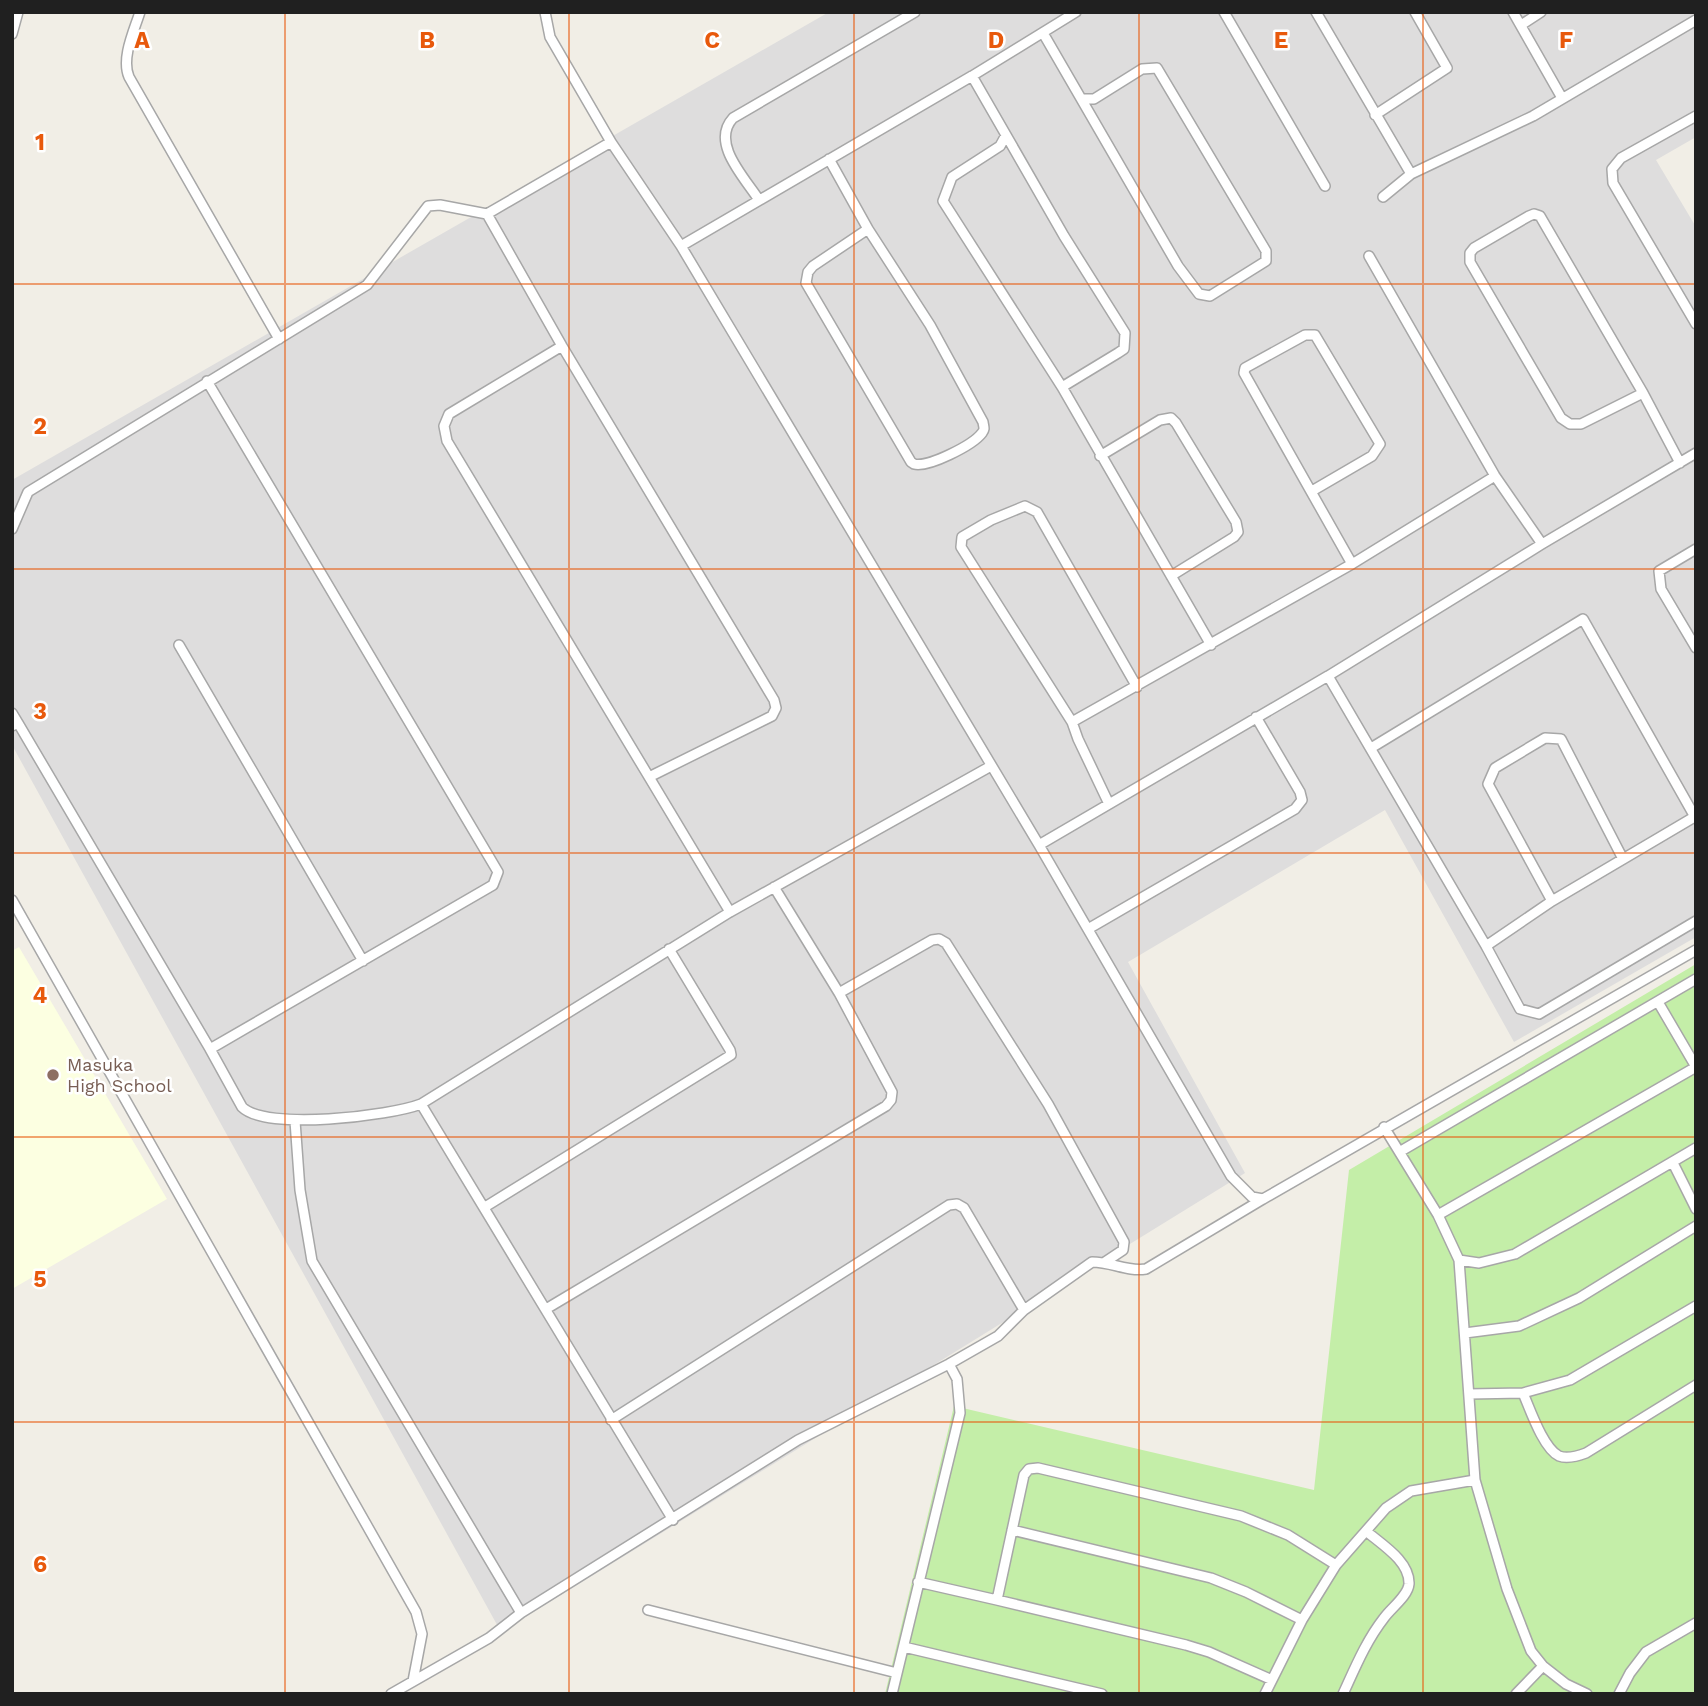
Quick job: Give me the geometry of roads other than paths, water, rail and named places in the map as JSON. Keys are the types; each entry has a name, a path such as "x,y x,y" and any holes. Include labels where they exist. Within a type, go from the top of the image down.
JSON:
{"street":[{"path":"12,34 18,12"},
{"path":"139,12 126,70 279,339"},
{"path":"545,12 550,37 611,142 681,246 1039,845 1231,1176 1252,1197 1263,1199"},
{"path":"759,200 727,151 724,131 728,124 733,118 915,12"},
{"path":"681,246 1076,12"},
{"path":"1224,12 1325,186"},
{"path":"1316,12 1411,174"},
{"path":"1375,115 1447,68 1415,12"},
{"path":"1513,12 1562,98"},
{"path":"1521,25 1541,12"},
{"path":"1383,197 1411,174 1533,116 1696,20"},
{"path":"1043,33 1178,266 1199,295 1210,296 1266,261 1266,251 1157,68 1142,69 1094,99 1082,99"},
{"path":"972,76 1064,236 1125,333 1124,349 1062,387"},
{"path":"1696,116 1621,158 1612,169 1613,183 1696,324"},
{"path":"1006,135 1000,146 952,177 943,201 1062,387 1211,645"},
{"path":"12,529 28,492 367,285 428,206 440,205 487,214 611,142"},
{"path":"830,159 868,229 930,325 983,422 981,435 925,465 911,462 806,283 808,272 813,266 868,229"},
{"path":"487,214 562,346 774,699 776,708 772,716 649,777"},
{"path":"1643,393 1581,424 1570,424 1561,418 1470,262 1470,253 1474,248 1529,216 1540,216 1643,393 1680,463"},
{"path":"1369,256 1495,476 1542,544"},
{"path":"1312,491 1372,456 1380,444 1315,335 1305,335 1245,368 1244,373 1352,564"},
{"path":"562,346 449,414 444,426 447,441 730,912"},
{"path":"207,381 498,872 493,885 210,1049"},
{"path":"1100,456 1160,419 1171,418 1236,522 1238,532 1234,537 1171,576"},
{"path":"1039,845 1328,676 1696,453"},
{"path":"1072,722 1352,564 1495,476"},
{"path":"1109,804 1072,722 961,547 961,537 991,520 1025,506 1037,512 1137,687"},
{"path":"1696,549 1658,570 1661,589 1696,648"},
{"path":"1371,748 1583,619 1696,816 1552,901 1486,946"},
{"path":"180,645 363,961"},
{"path":"1328,676 1520,1009 1539,1014 1696,921"},
{"path":"12,713 15,724 242,1107 248,1113 295,1121 403,1111 421,1104 730,912 990,766"},
{"path":"1088,929 1295,809 1302,800 1300,792 1256,716"},
{"path":"1552,901 1488,784 1495,768 1545,738 1561,739 1623,859"},
{"path":"546,1310 886,1106 891,1100 892,1092 839,993 774,887"},
{"path":"12,900 416,1612 422,1634 413,1681"},
{"path":"839,993 932,940 939,939 946,943 1048,1104 1124,1242 1123,1250 1105,1262"},
{"path":"485,1207 731,1055 669,949"},
{"path":"392,1694 489,1638 521,1613 798,1440 949,1364 998,1336 1024,1310 1092,1262 1105,1262 1133,1271 1146,1269 1384,1128 1696,950"},
{"path":"1401,1151 1696,979"},
{"path":"1438,1215 1696,1067 1658,1002"},
{"path":"421,1104 673,1520"},
{"path":"295,1121 300,1190 312,1261 521,1613"},
{"path":"1384,1128 1401,1151 1438,1215 1460,1260 1475,1480 1507,1590 1531,1651 1543,1666 1566,1684 1587,1694"},
{"path":"1460,1260 1479,1263 1515,1254 1696,1148"},
{"path":"1672,1163 1696,1209"},
{"path":"611,1420 949,1205 957,1204 964,1208 1024,1310"},
{"path":"1465,1333 1519,1326 1579,1298 1696,1226"},
{"path":"1469,1394 1523,1393 1570,1380 1696,1306"},
{"path":"892,1694 960,1413 957,1379 949,1364"},
{"path":"1523,1393 1550,1450 1561,1457 1574,1457 1586,1453 1696,1385"},
{"path":"997,1600 1024,1475 1030,1469 1038,1468 1241,1516 1288,1535 1336,1565"},
{"path":"1265,1694 1302,1620 1336,1565 1386,1508 1410,1491 1475,1480"},
{"path":"1012,1530 1211,1578 1302,1620"},
{"path":"1343,1694 1371,1635 1406,1593 1409,1583 1401,1562 1366,1531"},
{"path":"918,1582 1186,1645 1209,1652 1272,1680"},
{"path":"648,1609 897,1673"},
{"path":"1619,1694 1630,1672 1646,1652 1696,1623"},
{"path":"904,1647 1102,1694"},
{"path":"1516,1694 1543,1666"}],"place":[{"name":"Masuka High School","path":"53,1075"}]}
